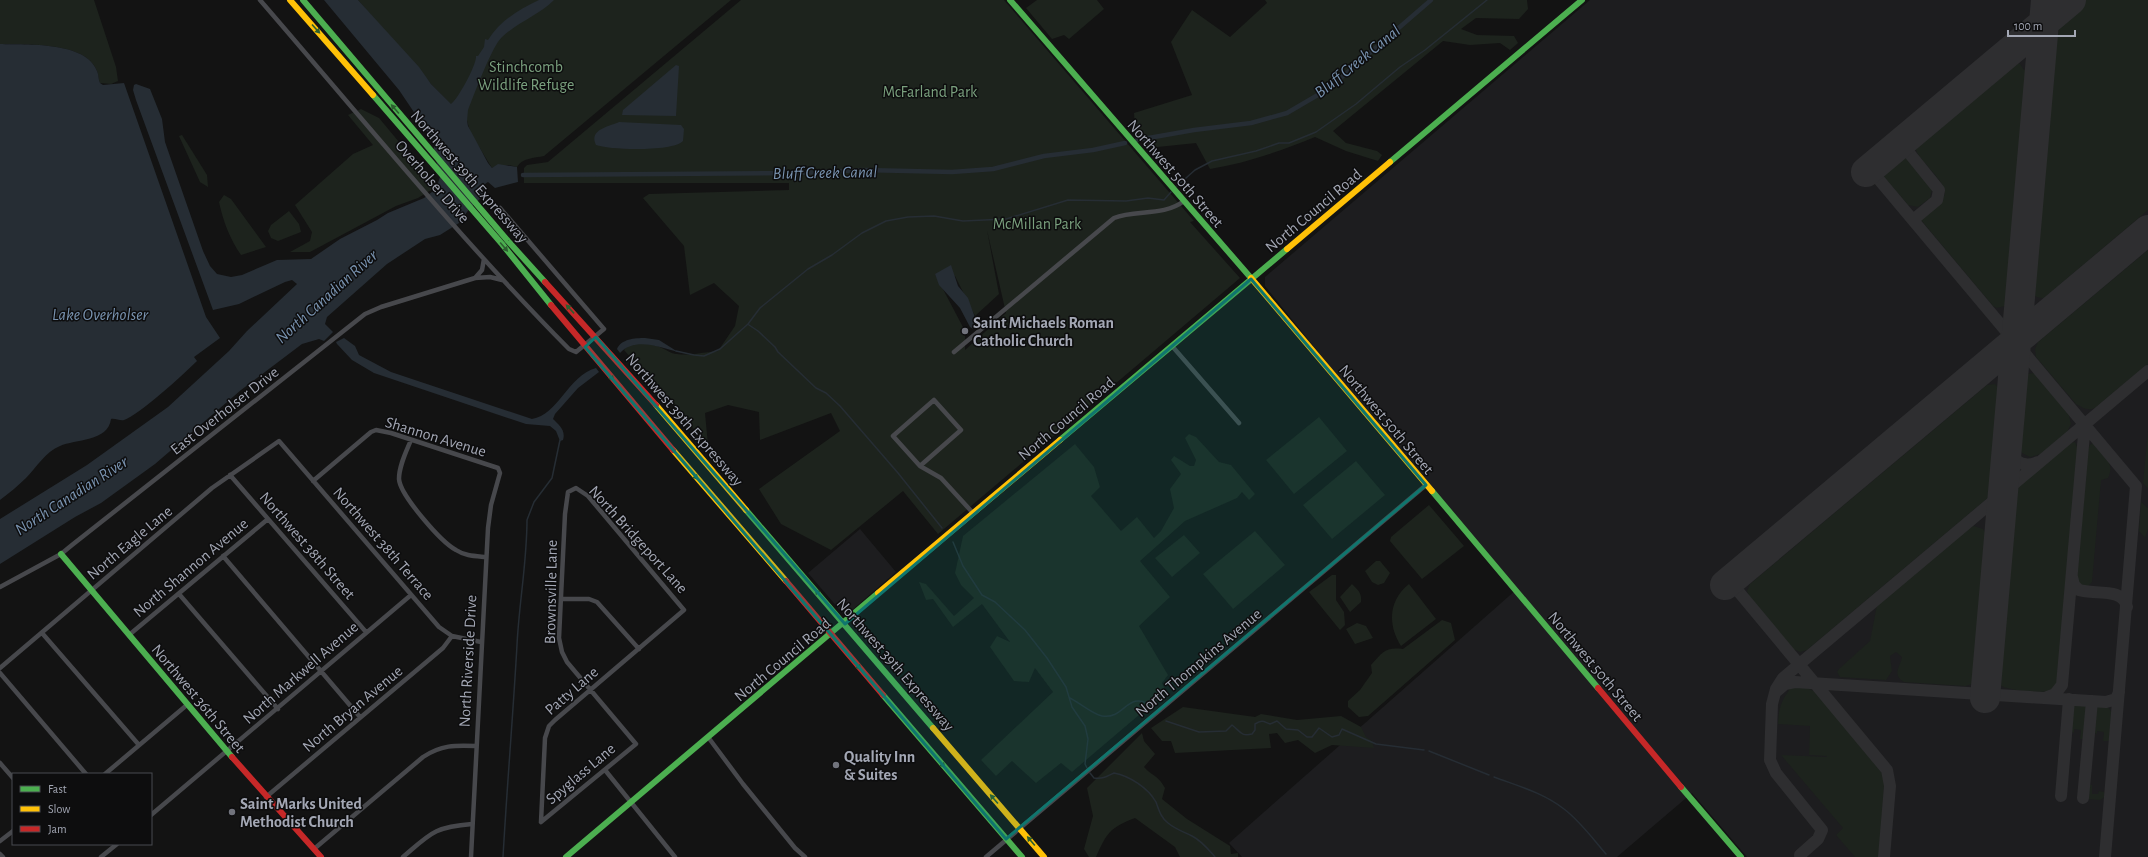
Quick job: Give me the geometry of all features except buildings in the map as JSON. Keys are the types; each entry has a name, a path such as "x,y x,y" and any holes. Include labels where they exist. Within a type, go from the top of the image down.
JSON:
{"main road":[{"name":"Northwest 39th Expressway","path":"290,0 366,80"},
{"name":"Northwest 39th Expressway","path":"303,0 366,80 482,215 596,337 1044,857"},
{"name":"Northwest 50th Street","path":"1010,0 1251,279 1741,857"},
{"name":"North Council Road","path":"566,857 1582,0"},
{"name":"Northwest 39th Expressway","path":"482,215 585,347 1022,857"},
{"name":"Northwest 36th Street","path":"61,554 266,797 320,857"}],"street":[{"name":"Overholser Drive","path":"260,0 503,280 569,349 576,352 585,347"},
{"path":"954,352 1114,218 1124,215 1150,213 1178,205 1184,201"},
{"path":"500,208 604,329 585,347"},
{"path":"475,278 482,270 484,259"},
{"name":"East Overholser Drive","path":"0,587 61,554 372,310 475,278 490,277 503,280"},
{"path":"1172,346 1239,423"},
{"path":"920,466 961,430 934,400 893,436 920,466 941,478 973,514"},
{"name":"Shannon Avenue","path":"313,480 371,432 384,431 498,468"},
{"path":"411,440 400,470 399,478 403,493 430,526 454,550 463,554 486,557"},
{"name":"Northwest 38th Terrace","path":"279,441 439,627 452,636 462,640 481,642"},
{"name":"North Eagle Lane","path":"0,668 230,475 279,441"},
{"name":"North Riverside Drive","path":"471,857 486,557 491,506 500,473 498,468"},
{"name":"Northwest 38th Street","path":"230,475 366,632"},
{"name":"North Thompkins Avenue","path":"986,857 1426,485"},
{"name":"North Bridgeport Lane","path":"572,489 576,488 588,496 684,610"},
{"name":"Brownsville Lane","path":"572,489 568,492 566,498 559,638 562,652 567,662 636,744"},
{"name":"North Shannon Avenue","path":"130,635 268,519"},
{"path":"223,556 360,717"},
{"path":"178,594 278,709"},
{"name":"North Markwell Avenue","path":"152,814 228,752 322,672 366,632 411,595"},
{"path":"561,599 589,599 597,602 639,649"},
{"name":"Patty Lane","path":"541,822 545,738 549,726 590,689 684,610"},
{"path":"42,633 139,746"},
{"name":"North Bryan Avenue","path":"266,797 443,648 452,636"},
{"path":"0,673 85,773"},
{"path":"106,773 188,704"},
{"path":"708,737 747,790 795,848 805,857"},
{"name":"Spyglass Lane","path":"541,822 636,744"},
{"path":"314,849 428,753 447,746 476,746"},
{"path":"0,763 12,777"},
{"path":"605,770 630,803 675,857"},
{"path":"403,857 438,830 449,826 472,824"},
{"path":"0,841 12,831"},
{"path":"101,857 116,845"},
{"path":"0,854 3,857"}],"highlighted area":[{"path":"1251,279 1426,485 1006,839 585,347 596,337 845,624"}],"shaded area":[{"path":"1590,0 2148,0 2148,857 1747,857 1692,793 1617,857 1242,857 1229,843 1517,589 1352,394 1265,286 1265,277"},
{"path":"860,529 896,572 845,616 808,573"}],"green space":[{"path":"0,0 94,0 116,67 118,81 111,84 100,83 97,71 91,61 81,54 39,45 0,44"},
{"name":"Stinchcomb Wildlife Refuge","path":"358,0 731,0 544,156 525,160 517,167 509,165 492,168 471,134 467,121 431,84"},
{"path":"741,0 1004,0 1194,221 1190,222 1240,278 938,534 903,491 831,550 781,524 759,489 840,431 831,413 760,440 759,412 728,405 705,413 708,445 624,350 631,345 646,344 660,347 673,353 682,354 718,351 735,326 739,306 714,283 690,295 684,246 643,198 649,194 789,190 789,183 524,183 524,168 527,165 548,162","holes":["987,230 1006,313 965,350 965,331 935,274 955,276 975,316 999,294"]},
{"path":"1037,0 1097,0 1104,9 1069,39 1064,35 1052,39 1026,8"},
{"path":"1265,0 1527,0 1528,9 1519,19 1476,18 1461,29 1477,35 1514,36 1518,43 1510,50 1500,43 1470,45 1443,41 1333,131 1346,143 1377,151 1382,155 1378,161 1346,151 1315,137 1263,156 1210,169 1196,143 1148,148 1135,130 1134,113 1192,95 1171,42 1192,10 1230,37 1267,3"},
{"path":"2083,0 2148,0 2148,210 2044,298 2039,298 2032,294 2030,290 2052,37 2058,37 2060,26 2066,16"},
{"path":"2014,61 2020,64 2024,70 2029,70 2009,299 2005,306 1997,308 1993,306 1921,220 1939,204 1945,192 1939,180 1916,151 1915,146 1918,139 2009,62"},
{"path":"361,109 379,118 435,185 431,190 418,198 396,206 310,252 290,252 310,241 312,232 295,205 353,154 373,145 348,115"},
{"path":"182,135 207,175 208,187 200,182 179,136"},
{"path":"1902,152 1932,189 1930,198 1918,207 1908,205 1884,177 1885,166"},
{"path":"224,195 231,199 266,247 241,255 227,230 219,202"},
{"path":"289,211 299,224 301,232 278,241 271,238 268,231 271,225"},
{"path":"2148,250 2148,364 2095,408 2083,408 2076,404 2036,357 2035,349 2038,342"},
{"path":"2034,373 2039,376 2068,411 2071,424 2067,432 2041,454 2030,457 2022,453 2017,443 2023,381 2027,374"},
{"path":"1995,384 2001,391 1993,490 1989,497 1807,650 1800,652 1793,649 1749,596 1747,591 1750,584 1987,385"},
{"path":"1319,417 1347,451 1294,494 1266,460"},
{"path":"2148,431 2148,489 2143,483"},
{"path":"1189,434 1196,437 1219,462 1231,465 1255,494 1249,500 1242,492 1237,498 1185,521 1140,561 1170,597 1139,626 1168,675 1162,683 1166,692 1072,772 1061,763 1036,783 1012,761 996,776 981,760 1053,692 1035,668 1029,682 1014,681 990,647 997,636 1010,642 982,604 953,627 933,599 926,600 919,582 926,584 954,616 974,598 961,585 955,573 963,536 1075,444 1094,467 1100,487 1091,496 1121,531 1137,517 1154,538 1161,531 1174,508 1170,489 1181,474 1171,460 1174,456 1190,466 1194,466 1196,460 1185,438"},
{"path":"2075,442 2078,449 2057,682 2052,690 2042,692 2009,688 1999,684 1997,677 2013,494 2015,489 2070,443"},
{"path":"2093,443 2105,453 2108,458 2110,473 2108,478 2101,480 2092,582 2087,587 2080,584 2077,577 2088,450 2090,445"},
{"path":"1356,461 1385,495 1332,539 1303,505"},
{"path":"2141,502 2148,508 2148,529 2145,538 2139,531"},
{"path":"1429,505 1464,546 1422,579 1390,541 1391,537"},
{"path":"1974,526 1983,529 1989,538 1977,676 1972,684 1965,686 1904,682 1900,679 1897,673 1902,657 1896,652 1890,656 1892,671 1886,680 1840,677 1837,672 1839,669 1870,641 1877,605 1969,528"},
{"path":"1255,531 1285,565 1233,609 1203,574"},
{"path":"1184,535 1200,553 1172,577 1155,558"},
{"path":"1376,561 1380,561 1390,573 1384,583 1378,585 1372,582 1365,571"},
{"path":"1332,575 1336,575 1336,600 1344,612 1345,625 1340,630 1309,592"},
{"path":"1352,584 1360,594 1361,602 1350,612 1340,597"},
{"path":"1409,584 1436,619 1401,646 1394,629 1392,613 1397,597"},
{"path":"1442,620 1451,623 1455,640 1368,716 1359,717 1348,707 1348,701 1360,690 1372,673 1371,665 1385,651 1392,649 1403,649"},
{"path":"1357,623 1366,626 1373,638 1355,644 1346,629"},
{"path":"1802,686 1816,692 1882,773 1884,785 1879,857 1855,857 1836,835 1843,828 1781,755 1827,757 1809,755 1810,726 1778,724 1780,708 1791,687"},
{"path":"2075,704 2084,704 2088,709 2086,737 2084,739 2080,739 2081,730 2074,729 2074,733 2069,730 2071,709"},
{"path":"2100,705 2108,707 2112,713 2109,741 2103,741 2104,732 2097,731 2097,734 2092,732 2094,709"},
{"path":"1183,707 1255,717 1261,714 1297,720 1341,716 1361,727 1366,737 1372,741 1374,748 1332,745 1315,753 1298,740 1285,743 1277,733 1269,734 1271,748 1175,753 1171,741 1162,741 1151,728"},
{"path":"1142,733 1144,741 1155,754 1144,767 1160,780 1165,788 1162,799 1187,819 1230,846 1231,854 1238,853 1238,857 1180,857 1175,847 1135,818 1114,828 1106,837 1096,857 1089,857 1084,849 1093,816 1087,788"},
{"path":"2092,785 2092,794 2098,794 2099,791 2104,792 2105,797 2100,800 2086,799 2087,786"}],"water":[{"name":"North Canadian River","path":"324,0 358,0 419,67 431,84 451,104 458,96 474,66 476,56 478,56 484,47 485,39 488,40 504,21 524,7 539,0 554,0 542,10 508,32 498,42 493,50 468,110 468,126 488,163 492,168 498,164 517,167 518,182 495,188 488,182 485,184 483,196 470,208 459,223 440,235 425,239 387,264 327,317 325,324 333,332 324,341 319,339 302,344 241,390 155,464 101,503 75,517 0,564 0,519 87,465 168,407 229,351 247,331 297,284 292,280 285,282 239,304 213,310 136,100 133,90 134,85 136,84 150,89 162,119 165,142 203,251 210,266 217,274 231,277 242,275 277,260 311,259 340,239 388,213 424,198 436,189 440,177 434,152 434,144 430,136 399,90"},
{"name":"Lake Overholser","path":"0,44 39,45 81,54 91,61 97,71 100,83 103,85 124,83 206,317 220,338 194,357 197,361 140,411 124,420 111,419 109,426 98,436 55,448 23,481 0,500"},
{"path":"676,65 679,66 676,116 622,115 623,110"},
{"path":"619,122 681,125 684,129 683,141 677,145 667,147 641,149 614,148 596,145 594,140 595,135 598,132"},
{"path":"951,265 958,286 968,298 978,326 973,329 970,327 960,308 939,285 935,274"},
{"path":"344,338 355,346 359,355 391,372 532,419 541,416 549,410 586,372 596,368 599,372 578,388 555,414 553,419 558,423 564,433 563,440 560,441 556,431 550,426 526,424 374,373 352,360 337,344 336,342"},
{"path":"645,338 659,340 678,352 640,344 626,348 620,353 617,349 625,341"}],"waterway":[{"name":"Bluff Creek Canal","path":"1137,140 1194,130 1251,123 1287,113 1328,89 1431,0"},
{"path":"1177,186 1195,170 1212,161 1256,151 1279,143 1289,143 1316,132 1356,104 1400,67 1425,50 1487,0"},
{"name":"Bluff Creek Canal","path":"523,175 799,173 864,170 952,172 993,169 1044,156 1093,150 1125,143"},
{"path":"676,351 704,356 720,349 748,324 760,308 808,269 832,255 862,233 886,221 908,217 934,216 963,221 1006,219 1068,200 1126,201 1148,198 1164,200 1171,192"},
{"path":"749,325 758,331 816,388 826,393 840,406 898,473 942,528"},
{"path":"503,857 518,629 526,551 527,520 534,502 552,478 560,440"},
{"path":"953,542 963,566 982,595 995,602 1025,630 1047,658 1066,687 1072,707 1085,726 1088,739 1085,764 1087,768"},
{"path":"1070,698 1090,711 1102,716 1116,714 1131,703 1137,701 1144,702 1152,706"},
{"path":"1166,721 1199,732 1226,731 1232,725 1245,735 1252,734 1255,730 1255,724 1258,722 1263,721 1270,724 1277,721 1286,729 1298,730 1307,737 1312,737 1319,728 1332,737 1339,735 1342,729 1376,744 1424,750"},
{"path":"1429,751 1489,775"},
{"path":"1090,773 1094,778 1104,777 1114,773 1138,783 1153,797 1159,811 1166,821 1174,827 1199,840 1215,857"},
{"path":"1494,777 1530,790 1556,803 1586,830 1606,854"}],"taxiway":[{"path":"1901,143 1939,190 1937,200 1913,220"},
{"path":"1870,169 2136,486 2105,857"},
{"path":"1800,855 1818,839 1822,830 1776,773 1770,760 1772,704 1776,689 1783,678 2148,371"},
{"path":"2047,697 2055,694 2062,685 2085,423"},
{"path":"2007,441 2010,452 2016,460 2026,464 2038,462"},
{"path":"1746,568 1736,580 1738,591 1887,770 1890,786 1884,857"},
{"path":"2072,577 2074,585 2079,590 2114,594 2125,601 2127,607"},
{"path":"1777,691 1785,684 1795,682 2106,702 2116,699 2119,692"},
{"path":"2061,796 2069,699"},
{"path":"2083,798 2092,701"}],"runway":[{"path":"1985,698 2046,0"},
{"path":"1866,172 2071,0"},
{"path":"1725,585 2148,230"}],"traffic: fast":[{"path":"303,0 508,241 545,282"},
{"path":"1010,0 1251,278"},
{"path":"1390,162 1582,0"},
{"path":"373,95 502,244 551,305"},
{"path":"1060,440 1287,249"},
{"path":"1432,491 1598,688"},
{"path":"746,510 933,728"},
{"path":"61,554 232,757"},
{"path":"566,857 878,593"},
{"path":"883,695 1022,857"},
{"path":"1681,787 1741,857"}],"traffic: slow":[{"path":"290,0 373,95"},
{"path":"1287,249 1390,162"},
{"path":"1251,278 1432,491"},
{"path":"656,405 746,510"},
{"path":"878,593 1060,440"},
{"path":"673,450 786,581"},
{"path":"933,728 1044,857"}],"traffic: jam":[{"path":"545,282 656,405"},
{"path":"551,305 673,450"},
{"path":"786,581 883,695"},
{"path":"1598,688 1681,787"},
{"path":"232,757 321,857"}],"place":[{"name":"Saint Michaels Roman Catholic Church","path":"965,331"},
{"name":"Quality Inn & Suites","path":"836,765"},
{"name":"Saint Marks United Methodist Church","path":"232,812"}],"park label":[{"name":"McFarland Park","path":"930,91"},
{"name":"McMillan Park","path":"1037,223"}]}
